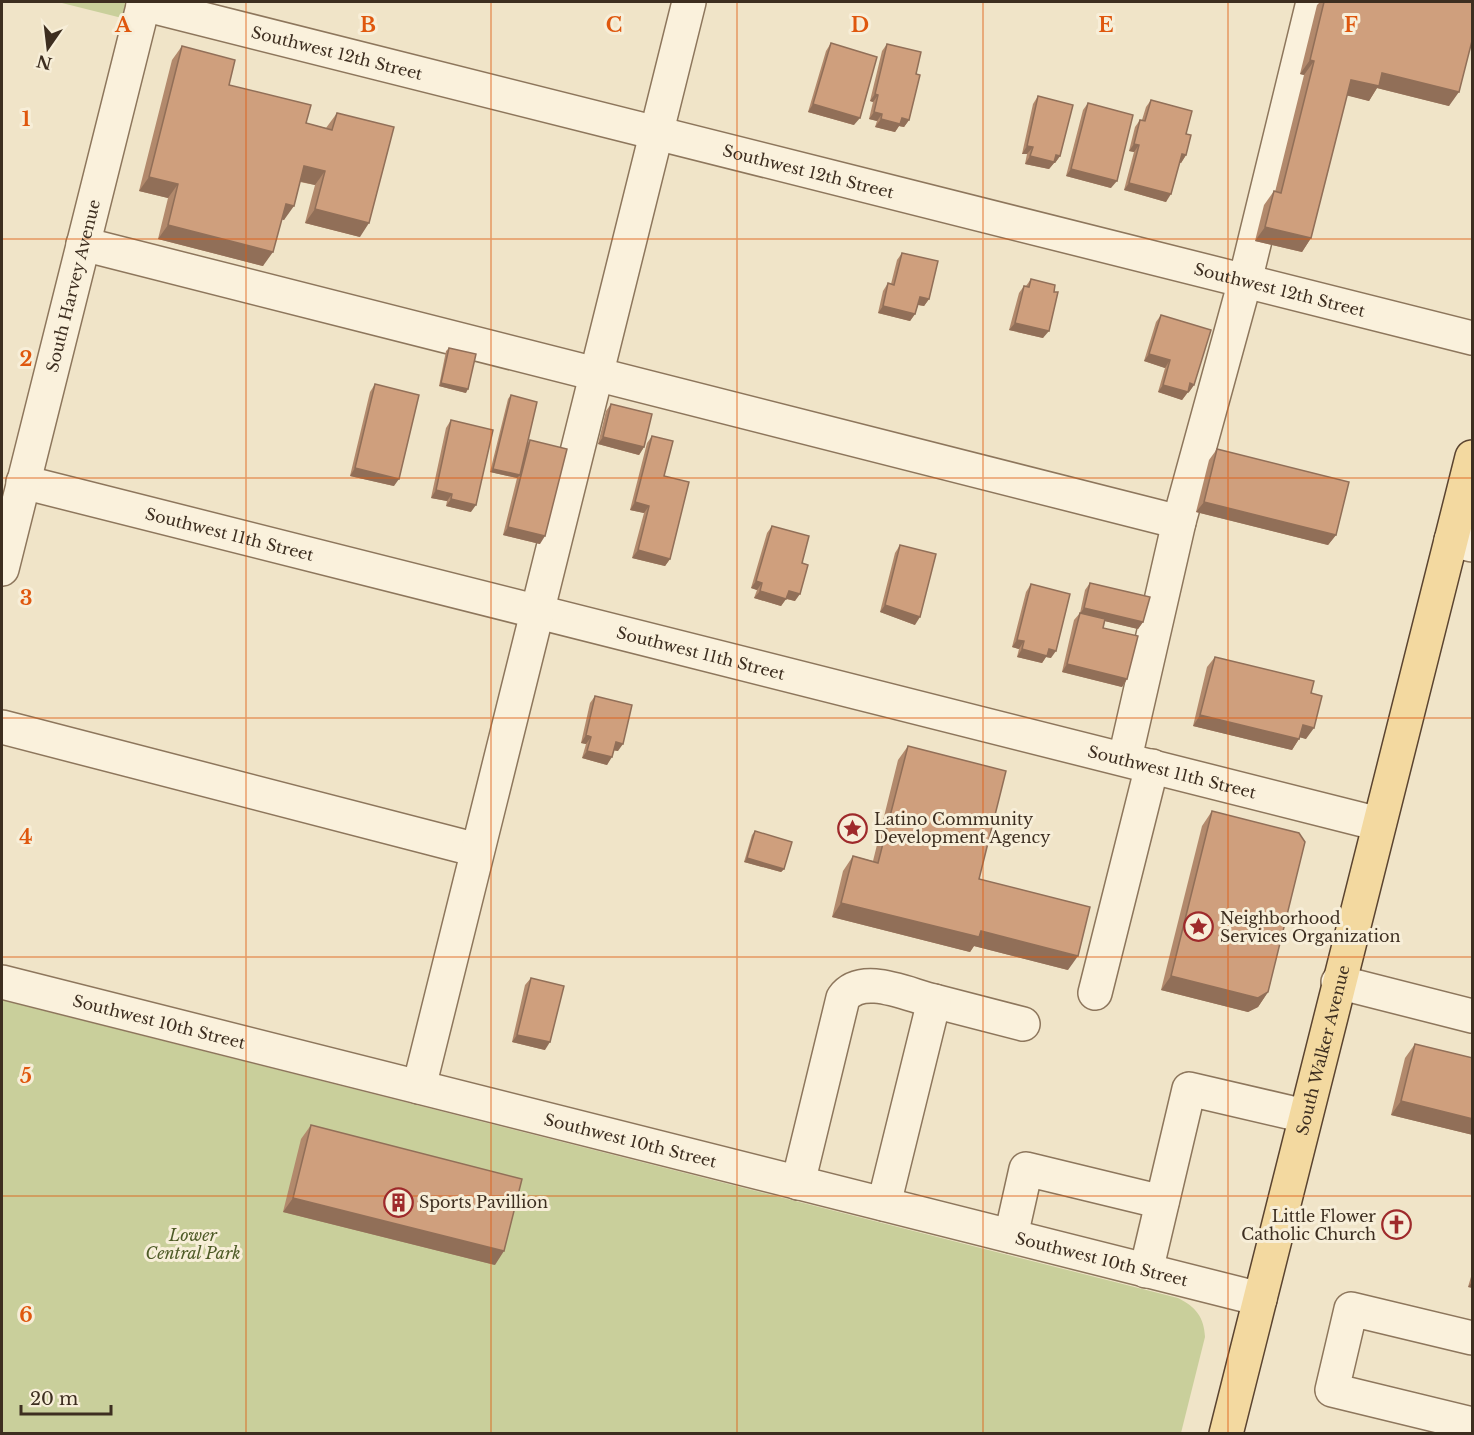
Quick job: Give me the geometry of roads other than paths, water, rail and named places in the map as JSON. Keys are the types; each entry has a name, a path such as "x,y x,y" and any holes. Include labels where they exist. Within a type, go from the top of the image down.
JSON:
{"main road":[{"name":"South Walker Avenue","path":"1226,1434 1379,824 1462,543 1473,457"}],"street":[{"path":"418,1087 689,2"},
{"path":"1095,993 1139,762 1179,522 1245,281 1313,2"},
{"name":"Southwest 12th Street","path":"143,3 1473,338"},
{"name":"South Harvey Avenue","path":"2,568 143,3"},
{"path":"83,244 1179,522"},
{"name":"Southwest 11th Street","path":"23,482 1379,824"},
{"path":"2,727 477,850"},
{"name":"Southwest 10th Street","path":"2,982 1260,1299"},
{"path":"1338,982 1473,1016"},
{"path":"798,1183 843,998 848,991 856,986 869,985 1023,1024"},
{"path":"884,1204 934,1001"},
{"path":"1146,1270 1189,1089 1305,1116"},
{"path":"1011,1236 1026,1169 1162,1202"},
{"path":"1473,1338 1351,1309 1332,1390 1473,1424"}],"place":[{"name":"Latino Community Development Agency","path":"853,828"},
{"name":"Neighborhood Services Organization","path":"1199,927"},
{"name":"Sports Pavillion","path":"398,1202"},
{"name":"Little Flower Catholic Church","path":"1397,1225"}],"park label":[{"name":"Lower Central Park","path":"193,1244"}]}
